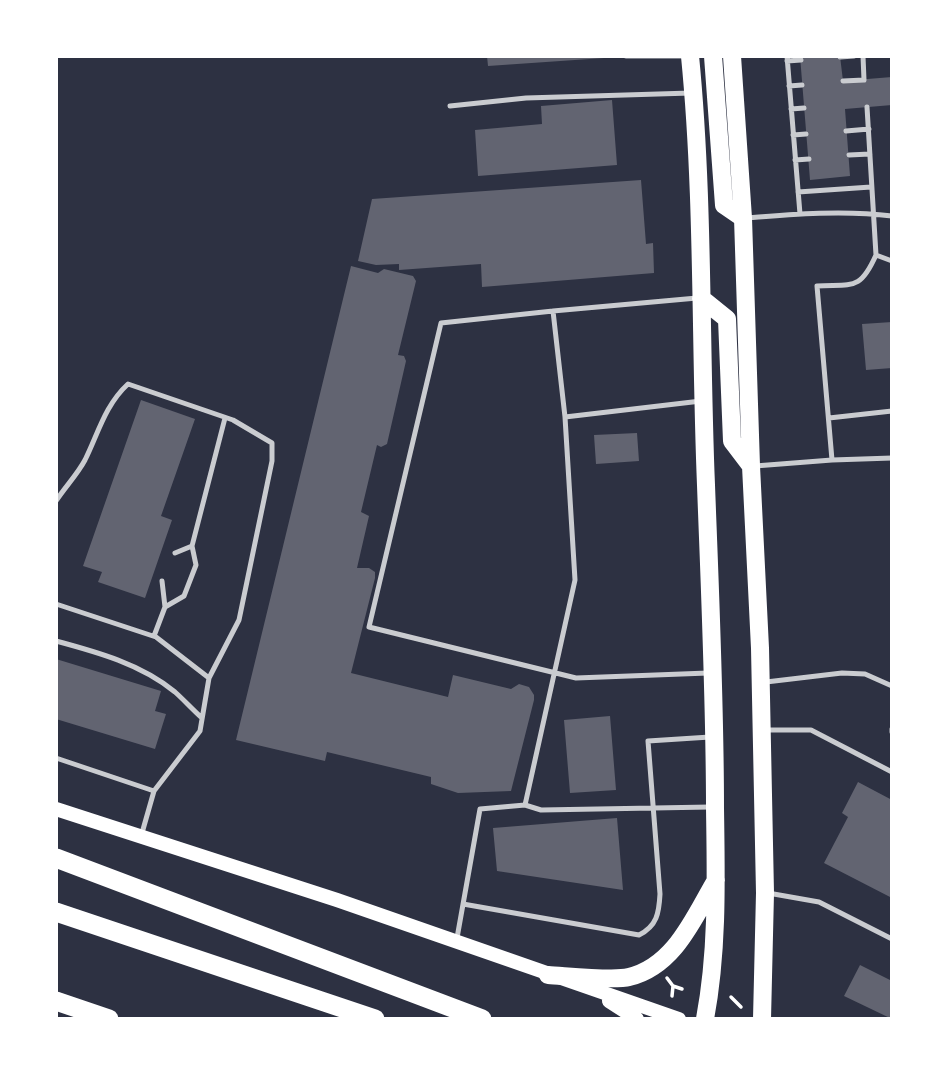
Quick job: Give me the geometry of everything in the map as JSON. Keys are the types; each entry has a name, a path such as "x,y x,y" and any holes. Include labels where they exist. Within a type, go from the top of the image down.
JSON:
{"highway":[{"path":"56,858 482,1019"},
{"path":"56,912 374,1019"},
{"path":"56,1001 109,1019"}],"main road":[{"path":"691,56 715,737 716,880 712,986 705,1019"},
{"path":"713,56 724,205 743,218"},
{"path":"732,56 743,218 760,648 765,893 762,1019"},
{"path":"701,298 727,319 732,441 751,466"},
{"path":"56,809 337,900 679,1019"},
{"path":"548,975 628,978 658,965 677,944 716,880"},
{"path":"594,991 637,1019"}],"lane":[{"path":"626,56 682,56"},
{"path":"841,57 854,56"},
{"path":"843,81 864,80 863,56"},
{"path":"800,214 787,58 801,60"},
{"path":"789,86 802,85"},
{"path":"450,106 526,98 694,93"},
{"path":"832,460 817,286 857,284 867,275 876,255 867,107"},
{"path":"791,109 804,108"},
{"path":"846,131 869,129"},
{"path":"793,135 806,134"},
{"path":"849,156 870,154"},
{"path":"795,160 809,159"},
{"path":"798,192 871,187"},
{"path":"743,218 800,214 892,216"},
{"path":"876,255 892,261"},
{"path":"701,298 441,323 369,627 576,678 714,672"},
{"path":"525,805 575,580 565,417 553,311"},
{"path":"56,501 83,463 112,403 128,384 225,418 272,443 272,461 239,620 209,678 200,731 154,791 141,836"},
{"path":"565,417 702,401"},
{"path":"829,418 892,411"},
{"path":"165,607 184,596 196,565 192,546 225,418"},
{"path":"751,466 892,458"},
{"path":"175,553 192,546"},
{"path":"154,636 165,607 162,581"},
{"path":"56,604 154,636 209,678"},
{"path":"56,641 96,652 145,671 175,692 202,719"},
{"path":"759,683 842,673 865,674 892,687"},
{"path":"760,730 811,730 892,772"},
{"path":"463,904 639,935 650,929 659,915 660,894 648,741 715,737"},
{"path":"56,758 154,791"},
{"path":"456,942 480,809 525,805 541,810 715,807"},
{"path":"765,893 819,902 892,939"}],"path":[{"path":"672,996 673,986 682,989"},
{"path":"731,997 741,1007"}],"building":[{"path":"487,56 604,56 604,58 488,66"},
{"path":"800,56 840,56 843,81 892,77 892,105 845,109 850,176 810,180"},
{"path":"612,100 617,165 478,176 475,130 542,124 541,106"},
{"path":"641,180 646,244 653,243 654,273 482,287 481,264 399,270 399,264 376,265 358,261 372,199"},
{"path":"351,266 378,273 384,269 413,276 416,281 398,355 404,356 406,361 387,444 381,447 377,445 361,512 369,516 357,568 369,568 375,572 375,578 351,673 448,697 453,675 511,689 519,684 529,687 534,700 511,791 458,793 431,784 431,777 327,752 325,761 236,740"},
{"path":"892,322 892,368 866,370 862,324"},
{"path":"141,400 195,419 161,516 172,520 145,598 98,582 102,572 83,566"},
{"path":"637,433 639,461 596,464 594,435"},
{"path":"56,659 161,691 155,711 166,714 155,749 56,719"},
{"path":"610,716 616,790 570,793 564,720"},
{"path":"858,782 892,800 892,898 824,863 848,817 842,813"},
{"path":"617,818 623,890 497,871 493,828"},
{"path":"860,965 892,981 892,1019 844,996"}]}
